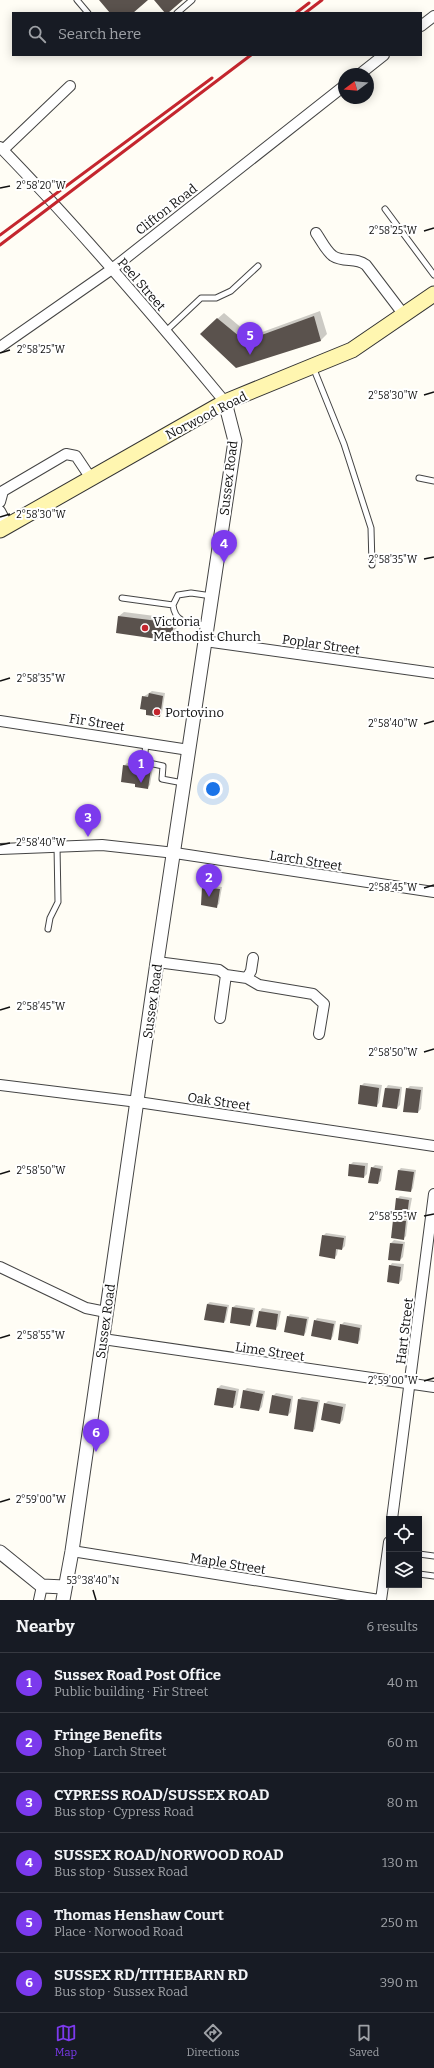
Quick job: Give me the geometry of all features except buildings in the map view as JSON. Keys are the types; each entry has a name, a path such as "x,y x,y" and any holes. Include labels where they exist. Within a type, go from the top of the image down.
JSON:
{"main road":[{"name":"Norwood Road","path":"4,528 90,477 225,402 352,350 434,294"}],"street":[{"path":"422,25 434,16"},
{"path":"368,68 383,56"},
{"path":"1,148 70,86"},
{"name":"Clifton Road","path":"0,347 112,269 338,91"},
{"name":"Peel Street","path":"1,148 37,185 112,269 225,402"},
{"path":"316,233 334,256 343,259 358,260 366,265 404,315"},
{"name":"Sussex Road","path":"64,1594 72,1551 157,962 175,853 235,440 225,402"},
{"path":"0,502 3,491 66,454 76,456 90,477"},
{"path":"0,510 4,528"},
{"name":"Poplar Street","path":"205,641 434,673"},
{"name":"Fir Street","path":"0,721 189,750"},
{"name":"Larch Street","path":"0,849 102,845 175,853 434,892"},
{"path":"247,978 251,971 254,958"},
{"path":"157,962 219,970 226,975 247,978 259,985 313,994 324,1004 319,1034"},
{"path":"220,1018 226,975"},
{"name":"Oak Street","path":"0,1084 138,1102 434,1146"},
{"name":"Hart Street","path":"392,1516 434,1194"},
{"path":"0,1267 86,1308 106,1312"},
{"name":"Lime Street","path":"102,1339 434,1387"},
{"name":"Maple Street","path":"72,1551 380,1600"},
{"path":"0,1552 42,1586 64,1594"},
{"path":"380,1600 386,1574"},
{"path":"39,1600 42,1586"}],"lane":[{"path":"77,0 87,12"},
{"path":"178,12 192,0"},
{"path":"385,209 434,275"},
{"path":"166,331 201,298 216,298 231,291 258,266"},
{"path":"312,366 344,444 371,528 372,565"},
{"path":"419,478 434,481"},
{"path":"207,626 181,621 176,617 173,605 178,595 183,593 212,596"},
{"path":"122,598 173,605"},
{"path":"146,743 144,762 163,766 162,779 184,783"},
{"path":"48,929 50,918 58,902 57,846"},
{"path":"422,1554 434,1556"},
{"path":"422,1574 434,1576"}],"railway":[{"path":"306,12 322,0"},
{"path":"297,12 309,3"},
{"path":"0,245 250,56"},
{"path":"0,235 212,78"}],"place":[{"name":"Thomas Henshaw Court","path":"250,355"},
{"name":"SUSSEX ROAD/NORWOOD ROAD","path":"224,563"},
{"name":"Victoria Methodist Church","path":"145,628"},
{"name":"Portovino","path":"157,712"},
{"name":"Sussex Road Post Office","path":"141,783"},
{"name":"CYPRESS ROAD/SUSSEX ROAD","path":"88,837"},
{"name":"Fringe Benefits","path":"209,897"},
{"name":"SUSSEX RD/TITHEBARN RD","path":"96,1452"}]}
